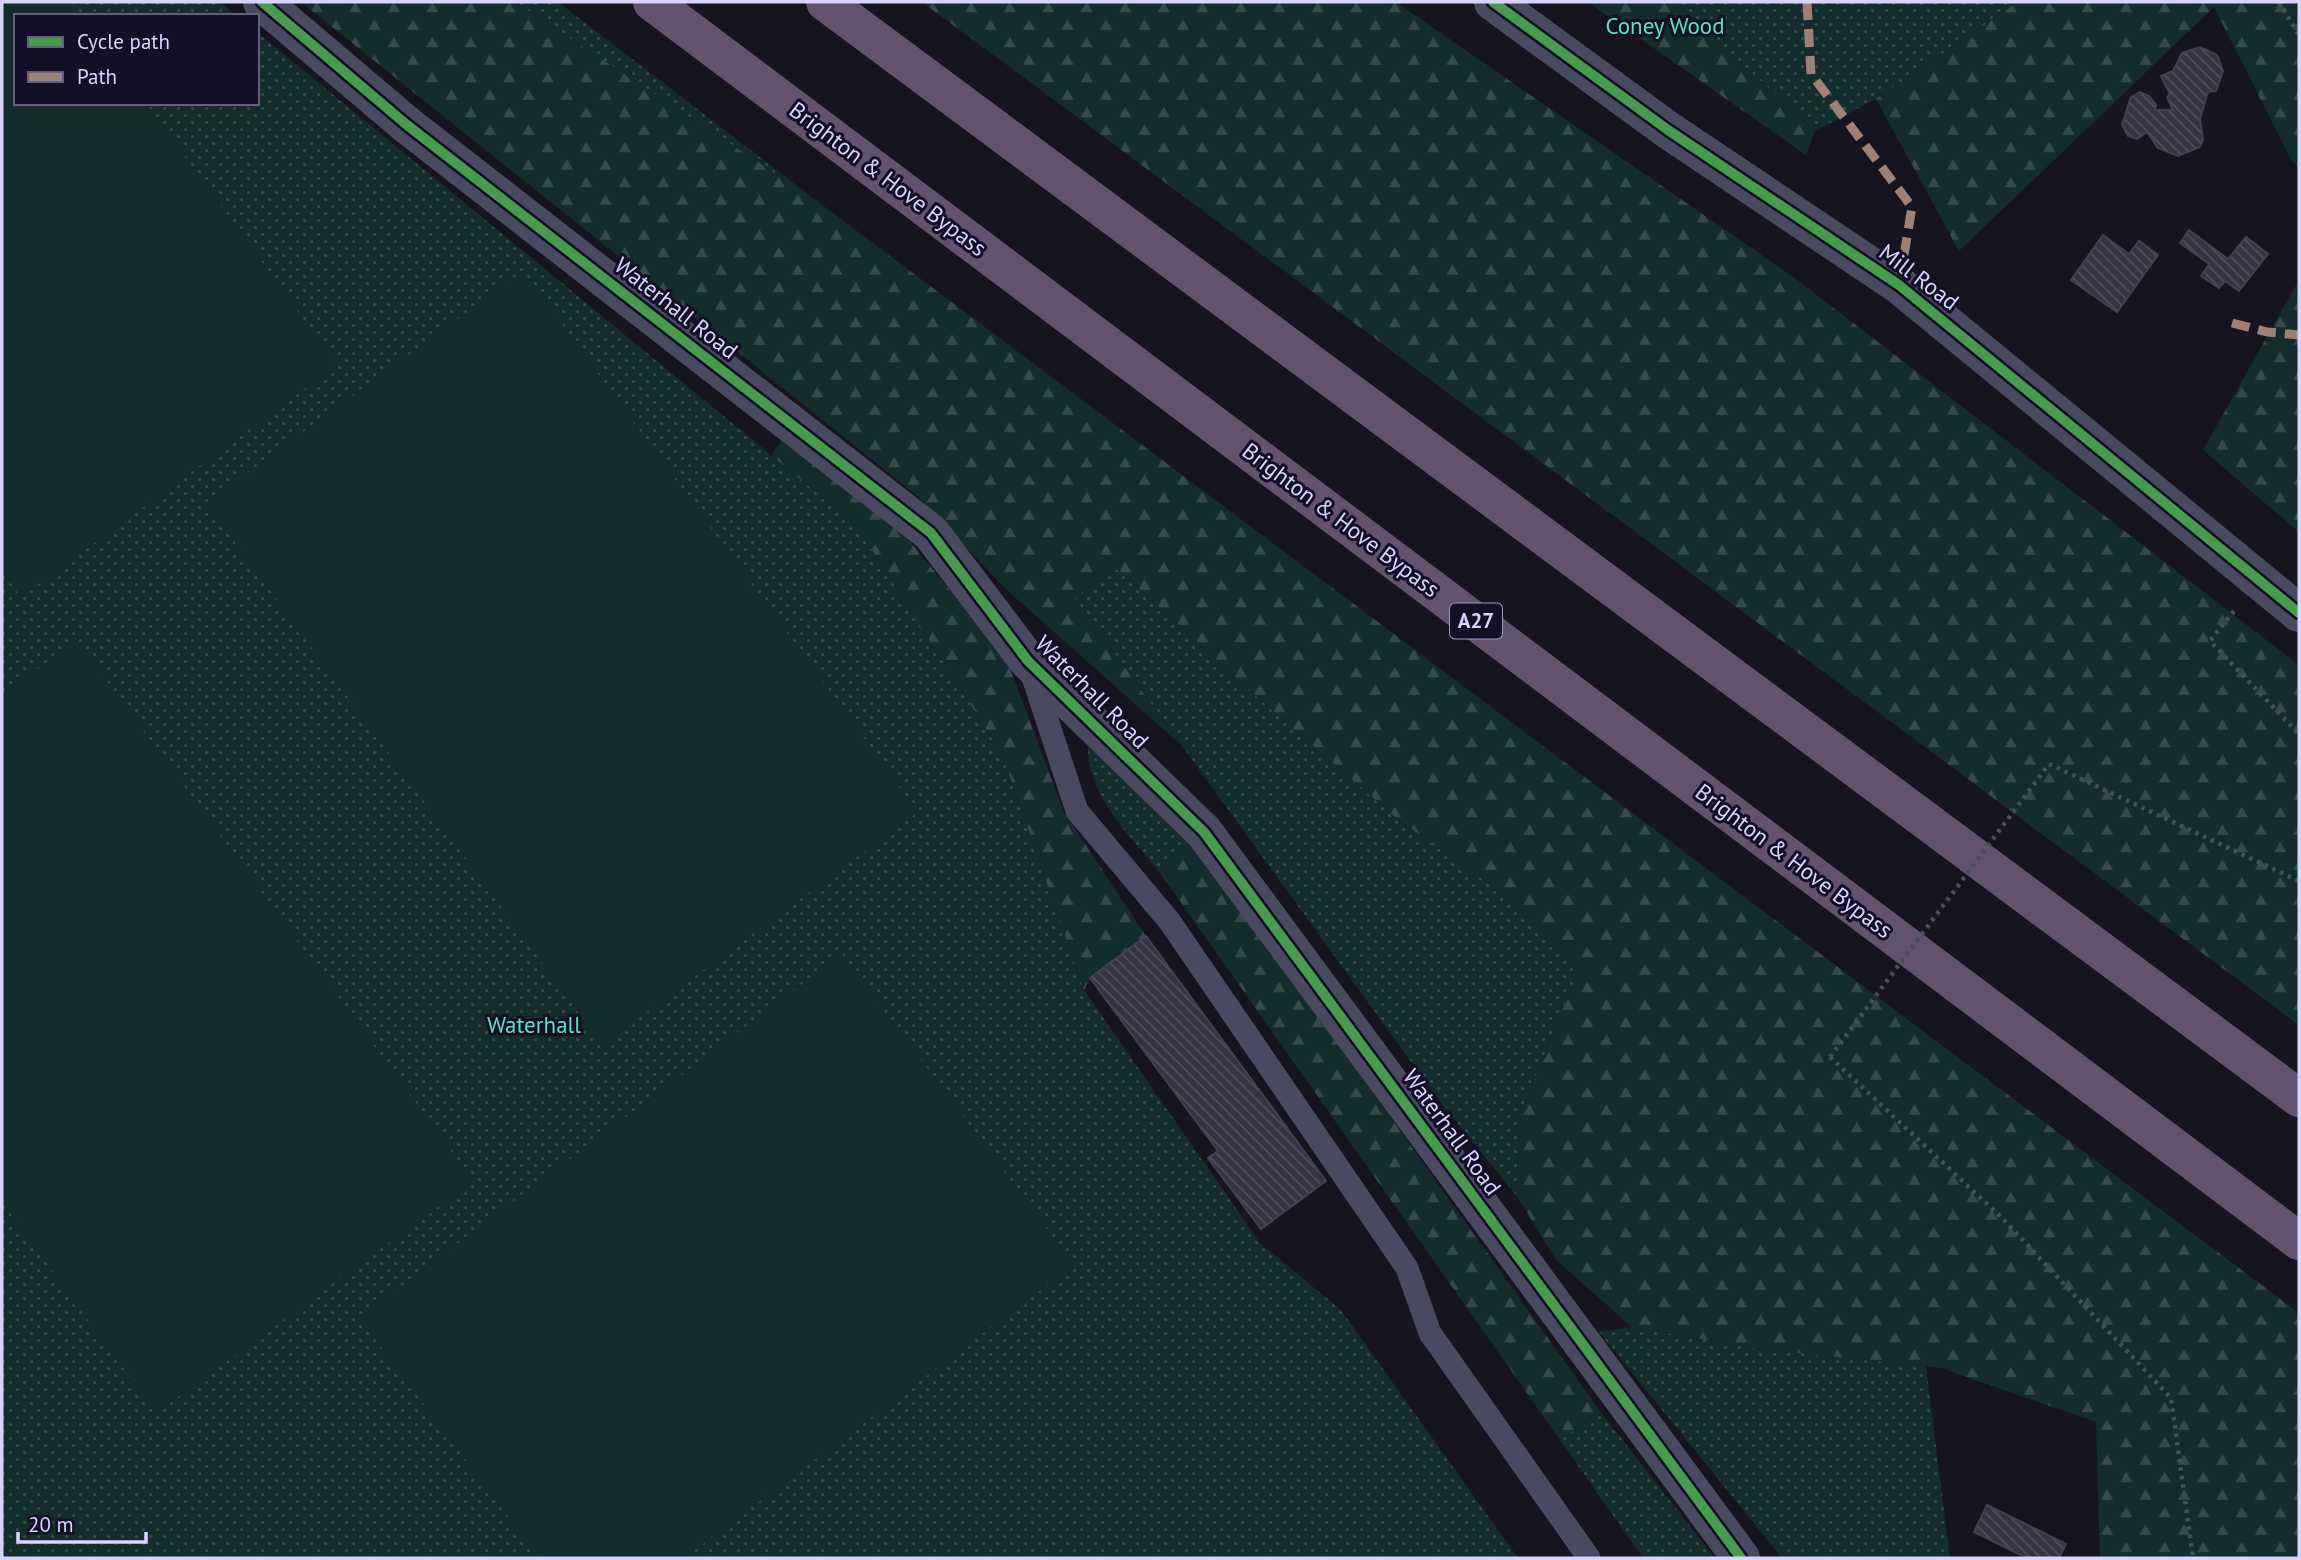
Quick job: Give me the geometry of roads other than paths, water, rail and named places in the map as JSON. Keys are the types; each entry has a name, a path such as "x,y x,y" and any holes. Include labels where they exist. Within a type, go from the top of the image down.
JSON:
{"highway":[{"name":"Brighton & Hove Bypass","path":"652,2 2299,1241"},
{"path":"825,2 2299,1098"}],"street":[{"name":"Waterhall Road","path":"262,2 407,124 931,533 1028,661 1204,832 1741,1558"},
{"name":"Mill Road","path":"1493,2 1668,130 1899,285 2299,613"}],"lane":[{"path":"1028,661 1077,811 1170,922 1407,1268 1430,1333 1589,1558"}],"park label":[{"name":"Coney Wood","path":"1665,26"},
{"name":"Waterhall","path":"534,1025"}]}
